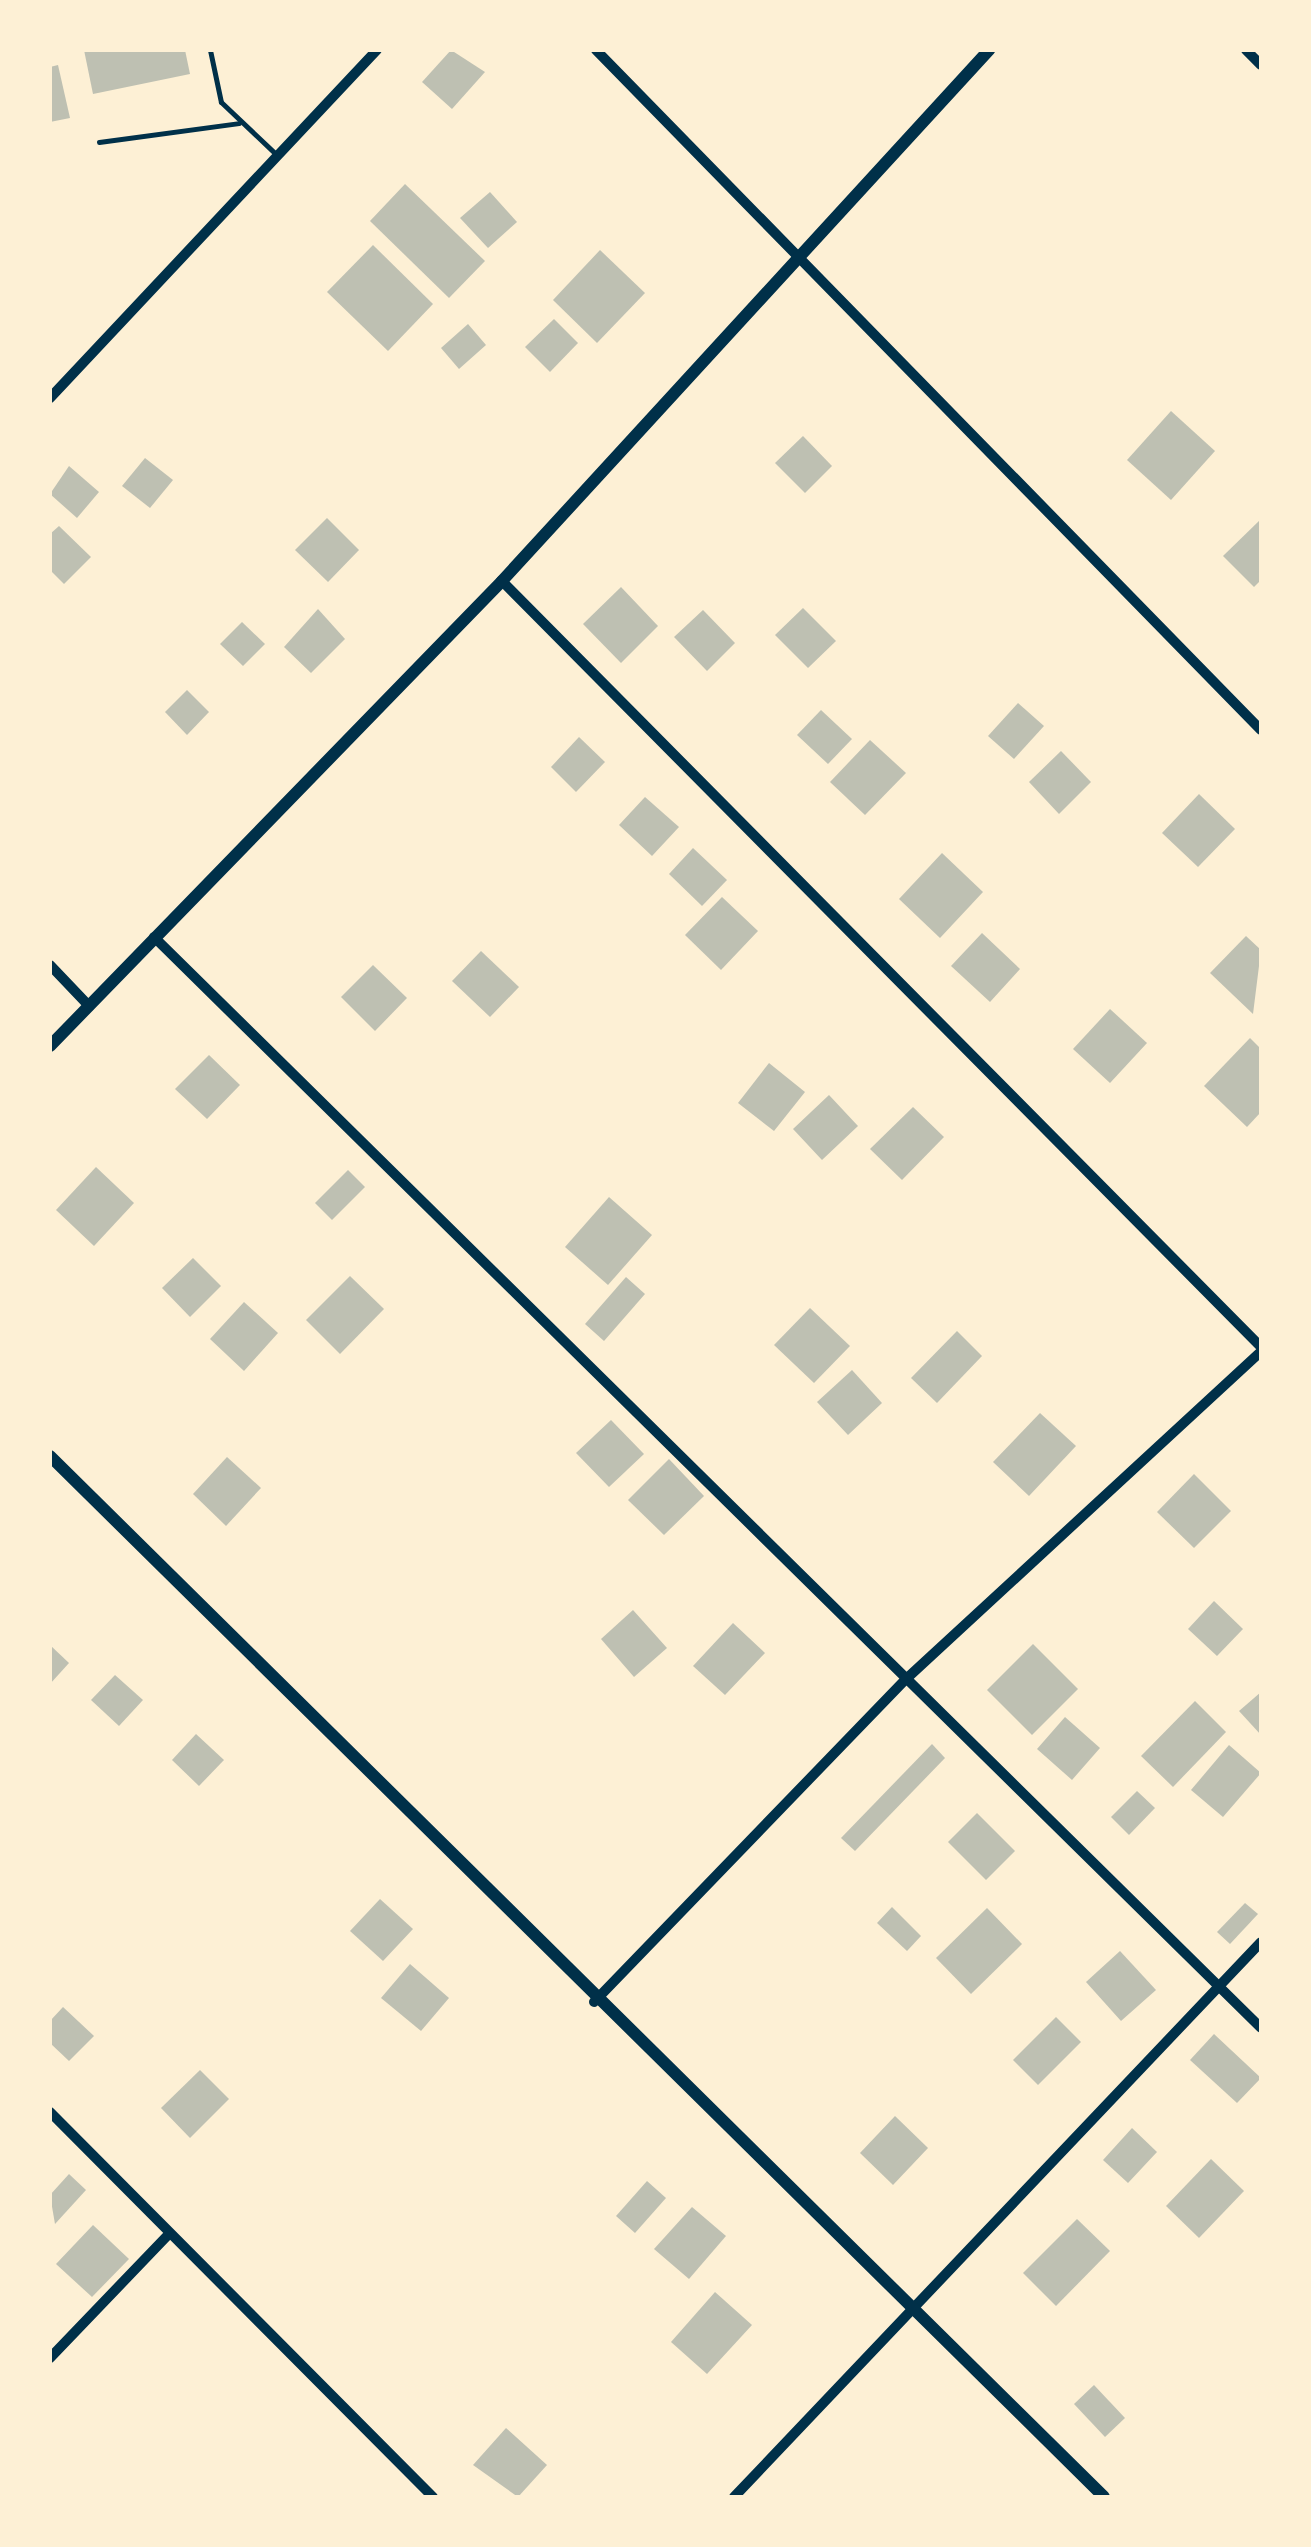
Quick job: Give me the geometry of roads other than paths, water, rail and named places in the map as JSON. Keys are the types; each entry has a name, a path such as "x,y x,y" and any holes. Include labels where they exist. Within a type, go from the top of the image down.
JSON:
{"street":[{"path":"50,398 377,50"},
{"path":"596,50 1261,730"},
{"path":"50,1046 502,580 794,256 989,50"},
{"path":"1246,50 1261,65"},
{"path":"502,580 1261,1349 905,1680 594,2002"},
{"path":"154,937 1261,2028"},
{"path":"50,965 89,1006"},
{"path":"50,1456 594,2002 1104,2497"},
{"path":"734,2497 1261,1942"},
{"path":"50,2112 433,2497"},
{"path":"50,2358 169,2234"}],"lane":[{"path":"210,50 222,102 239,123 278,156"},
{"path":"100,142 239,123"}]}
